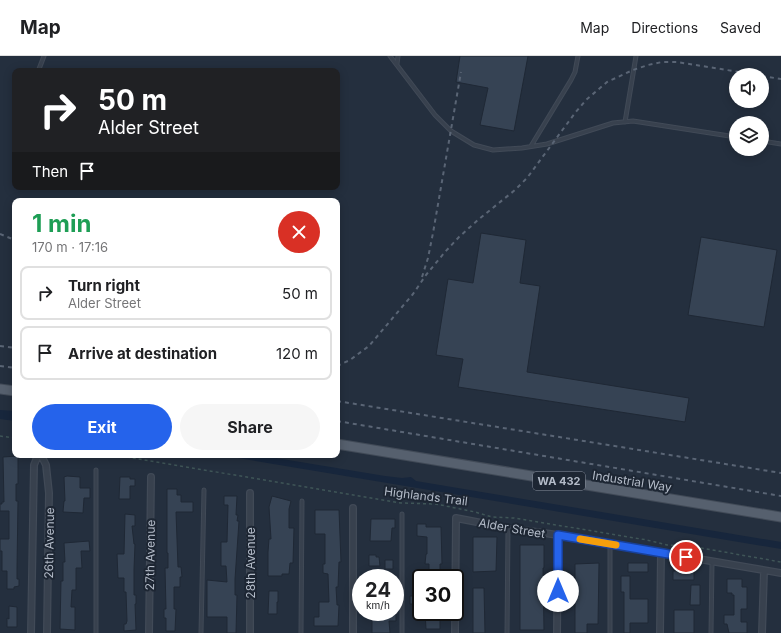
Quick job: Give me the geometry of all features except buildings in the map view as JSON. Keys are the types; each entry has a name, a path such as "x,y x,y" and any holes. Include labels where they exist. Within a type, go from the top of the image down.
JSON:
{"main road":[{"path":"0,389 12,391"},
{"name":"Industrial Way","path":"340,444 781,517"}],"street":[{"name":"26th Avenue","path":"31,633 34,464 37,458"},
{"name":"26th Avenue","path":"42,458 46,465 49,493 48,633"},
{"name":"27th Avenue","path":"149,633 151,477"},
{"name":"28th Avenue","path":"250,493 250,633"},
{"path":"353,508 353,633"},
{"name":"Alder Street","path":"455,633 456,518 781,573"},
{"path":"558,535 558,633"},
{"path":"660,633 661,553"},
{"path":"762,633 764,570"}],"lane":[{"path":"40,68 44,56"},
{"path":"390,56 435,116 451,130 474,145 493,150 547,144 613,123 633,121 729,136"},
{"path":"397,64 398,56"},
{"path":"531,146 571,80 575,72 578,56"},
{"path":"625,122 636,56"},
{"path":"769,142 781,144"},
{"path":"96,470 96,633"},
{"path":"201,633 204,490"},
{"path":"301,633 302,500"},
{"path":"402,514 402,633"},
{"path":"507,633 508,528"},
{"path":"610,544 610,633"},
{"path":"711,633 712,562"}],"path":[{"path":"0,436 12,438"},
{"name":"Highlands Trail","path":"133,458 401,503 436,504 476,512 492,517 514,518 647,540 667,545 690,546 781,562"}],"water":[{"path":"0,410 12,411 12,421 0,419"},
{"path":"238,458 276,458 385,476 402,478 411,477 416,481 781,542 781,549"}],"railway":[{"path":"340,365 350,360 369,346 413,294 445,252 459,237 527,178 575,113 586,100 607,82 633,70 662,62 677,62 729,70"},
{"path":"422,277 428,258 433,233 461,72"},
{"path":"769,77 781,79"},
{"path":"0,234 12,239"},
{"path":"0,346 12,348"},
{"path":"0,366 12,368"},
{"path":"340,401 781,473"},
{"path":"340,422 781,496"}],"slow traffic":[{"path":"580,539 616,545"}],"route":[{"path":"558,591 558,535 686,557"}]}
